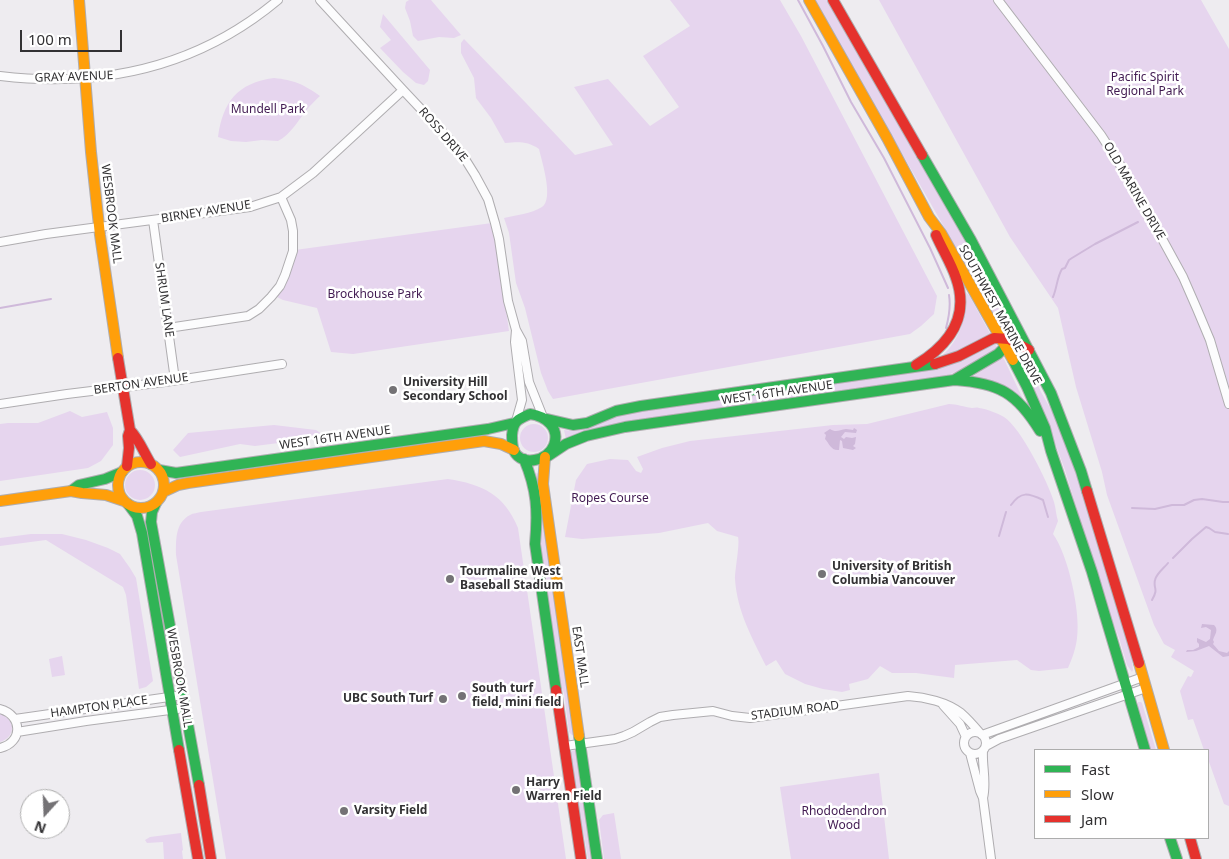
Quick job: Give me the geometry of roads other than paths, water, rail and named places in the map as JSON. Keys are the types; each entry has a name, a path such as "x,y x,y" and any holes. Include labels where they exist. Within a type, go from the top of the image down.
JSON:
{"main road":[{"name":"WESBROOK MALL","path":"79,0 84,79 100,228 122,388 130,430 128,436 129,448 124,469"},
{"name":"SOUTHWEST MARINE DRIVE","path":"809,0 929,217 941,233 1005,341 1027,387 1041,420 1092,572 1145,749"},
{"name":"SOUTHWEST MARINE DRIVE","path":"833,0 971,240 1051,393 1081,471 1164,749"},
{"path":"908,369 925,360 942,347 955,327 959,310 960,297 958,285 929,217"},
{"path":"1011,315 1011,327 1005,341 1030,351"},
{"name":"WEST 16TH AVENUE","path":"545,418 573,425 587,423 616,412 641,406 925,366 959,356 994,338 1005,341 998,354 954,380 625,427 586,436 566,444 546,456"},
{"path":"954,380 976,381 1009,393 1030,414 1051,451"},
{"path":"530,414 538,414 545,418 552,427 554,444 546,456 536,461 524,459 514,450 512,436 515,422 530,414"},
{"name":"WEST 16TH AVENUE","path":"155,467 176,473 488,429 515,422"},
{"name":"WESBROOK MALL","path":"130,430 136,436 140,446 155,467"},
{"name":"WEST 16TH AVENUE","path":"163,492 178,485 188,483 484,441 501,444 514,450"},
{"name":"EAST MALL","path":"546,456 544,484 597,859"},
{"path":"524,459 535,492 537,512 535,544 581,859"},
{"path":"0,501 71,491 81,494 107,494 133,507 143,508 156,503 163,492 164,482 155,467 141,462 132,463 105,479 79,485 71,491"},
{"path":"124,469 119,478 118,488 126,503"},
{"name":"WESBROOK MALL","path":"126,503 141,523 198,859"},
{"name":"WESBROOK MALL","path":"156,503 152,512 151,522 211,859"},
{"path":"1170,839 1177,859"},
{"path":"1190,839 1196,859"}],"street":[{"name":"GRAY AVENUE","path":"0,76 32,79 84,79 158,66 177,60 226,37 278,0"},
{"name":"ROSS DRIVE","path":"320,0 456,147 476,175 488,199 499,239 508,301 516,330 522,340 530,382 545,418"},
{"name":"OLD MARINE DRIVE","path":"998,0 1101,135 1131,182 1194,301 1210,340 1229,404"},
{"name":"BIRNEY AVENUE","path":"0,242 250,206 281,197 313,173 403,90"},
{"path":"168,328 248,316 260,309 280,286 286,275 293,251 291,220 281,197"},
{"name":"SHRUM LANE","path":"152,220 175,380"},
{"name":"ROSS DRIVE","path":"515,422 522,400 515,342 516,330"},
{"name":"BERTON AVENUE","path":"0,404 282,364"},
{"path":"981,734 1143,677"},
{"path":"970,753 977,754 999,739 1146,688"},
{"name":"HAMPTON PLACE","path":"15,719 183,695"},
{"name":"STADIUM ROAD","path":"564,746 615,739 633,732 650,722 673,715 712,711 750,718 908,696 924,698 959,711 981,734"},
{"path":"942,704 960,724 966,737 965,746 970,753 983,798 991,859"},
{"name":"HAMPTON PLACE","path":"17,732 185,708"},
{"path":"0,709 11,714 17,725 15,738 7,746 0,748"},
{"path":"966,737 976,732 981,734 986,740 983,766 985,791 983,798"}],"waterway":[{"path":"798,0 851,102 884,158 930,248 948,288"},
{"path":"1053,297 1060,272 1065,268 1069,260 1138,222"},
{"path":"946,328 950,304 949,295"},
{"path":"0,308 51,299"},
{"path":"1011,505 1022,495 1033,496 1043,500 1048,517"},
{"path":"1132,508 1155,509 1172,505 1184,505 1194,500 1202,499 1229,502"},
{"path":"999,536 1006,512"},
{"path":"1173,558 1206,527 1215,532 1228,534"},
{"path":"1152,600 1158,573 1168,563"}],"place":[{"name":"University Hill Secondary School","path":"393,390"},
{"name":"University of British Columbia Vancouver","path":"822,574"},
{"name":"Tourmaline West Baseball Stadium","path":"450,579"},
{"name":"South turf field, mini field","path":"462,696"},
{"name":"UBC South Turf","path":"443,699"},
{"name":"Harry Warren Field","path":"516,790"},
{"name":"Varsity Field","path":"344,811"}],"park label":[{"name":"Pacific Spirit Regional Park","path":"1145,85"},
{"name":"Mundell Park","path":"268,110"},
{"name":"Brockhouse Park","path":"375,295"},
{"name":"Ropes Course","path":"610,499"},
{"name":"Rhododendron Wood","path":"844,819"}]}
